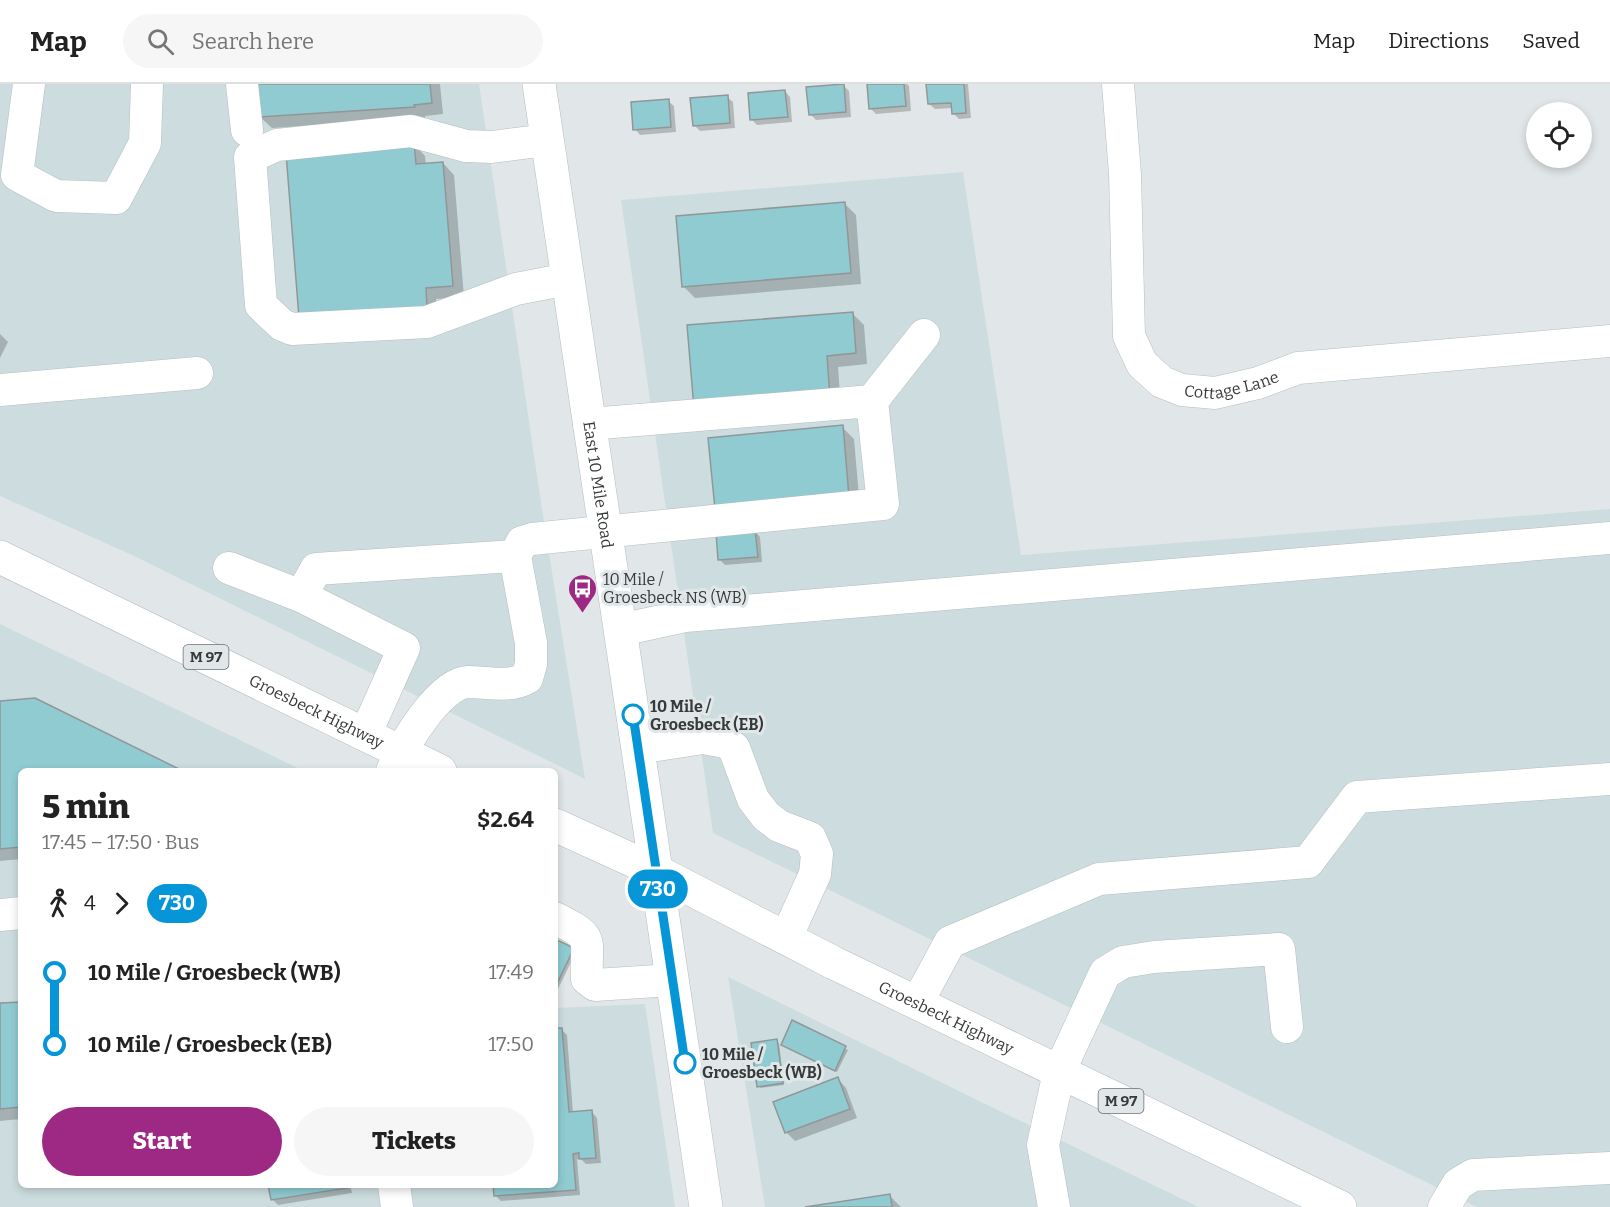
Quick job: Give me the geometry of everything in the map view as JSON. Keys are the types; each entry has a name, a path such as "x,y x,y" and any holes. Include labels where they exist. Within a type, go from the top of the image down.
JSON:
{"main road":[{"name":"East 10 Mile Road","path":"539,84 706,1207"},
{"name":"Groesbeck Highway","path":"0,557 365,735 396,761 427,768"},
{"name":"Groesbeck Highway","path":"558,826 656,871 917,1003 1340,1207"}],"street":[{"path":"29,84 17,175 56,196 116,198 145,143 147,84"},
{"path":"242,84 247,130"},
{"name":"Cottage Lane","path":"1118,84 1125,174 1129,336 1142,364 1162,381 1182,390 1215,393 1258,383 1298,368 1610,341"},
{"path":"547,140 492,147 466,146 411,131 277,145 250,157 261,304 282,325 292,329 427,322 516,289 568,279"},
{"path":"396,761 437,700 458,685 464,682 519,682 527,678 531,664 531,643 515,556 522,542 605,530 883,504 872,401 924,335"},
{"path":"0,390 197,373"},
{"path":"589,424 872,401"},
{"path":"620,630 685,616 1610,538"},
{"path":"301,596 315,568 515,556"},
{"path":"229,568 301,596 404,648 365,735"},
{"path":"638,748 703,738 725,742 734,748 753,799 766,816 779,826 810,838 817,854 815,874 786,938"},
{"path":"917,1003 950,942 1099,879 1308,862 1357,797 1610,779"},
{"path":"0,915 18,914"},
{"path":"558,920 580,931 588,944 587,979 595,985 672,980"},
{"path":"1054,1207 1043,1145 1059,1072 1105,973 1123,962 1154,957 1279,949 1287,1027"},
{"path":"1444,1207 1458,1184 1473,1174 1610,1168"},
{"path":"394,1188 397,1207"}],"shaded area":[{"path":"0,84 479,84 585,779 132,555 0,496"},
{"path":"963,172 1021,555 1610,509 1610,1207 1477,1207 713,833 621,200"},
{"path":"0,624 298,768 18,768 18,1188 558,1188 558,1008 645,1004 675,1207 0,1207"},
{"path":"728,977 969,1096 1199,1207 765,1207"}],"building":[{"path":"256,84 430,84 432,103 414,105 415,107 259,117"},
{"path":"844,84 846,112 809,115 806,87"},
{"path":"867,84 904,84 906,106 869,109"},
{"path":"926,84 964,84 966,113 952,114 951,103 928,104"},
{"path":"785,90 788,117 750,120 748,93"},
{"path":"728,95 730,123 693,126 690,98"},
{"path":"669,99 671,127 633,130 631,102"},
{"path":"414,143 416,164 443,162 453,286 426,288 427,308 299,318 286,153"},
{"path":"845,202 851,273 682,287 676,216"},
{"path":"853,312 856,353 827,356 830,398 694,409 687,325"},
{"path":"843,425 849,497 715,509 708,438"},
{"path":"755,530 758,557 718,560 716,533"},
{"path":"35,698 177,768 18,768 18,847 0,849 0,701"},
{"path":"558,940 574,948 558,982"},
{"path":"18,1002 18,1107 0,1109 0,1003"},
{"path":"792,1020 846,1046 835,1071 781,1045"},
{"path":"558,1028 562,1028 569,1112 592,1110 596,1158 579,1159 579,1153 573,1154 576,1190 494,1196 493,1188 558,1188"},
{"path":"777,1039 783,1083 757,1087 751,1043"},
{"path":"838,1077 850,1109 785,1133 773,1102"},
{"path":"269,1188 347,1188 271,1200"},
{"path":"890,1194 892,1207 805,1207"}],"bus line":[{"name":"730","path":"633,715 685,1063"}],"place":[{"name":"10 Mile / Groesbeck NS (WB)","path":"582,614"},
{"name":"10 Mile / Groesbeck (EB)","path":"633,715"},
{"name":"10 Mile / Groesbeck (WB)","path":"685,1063"}]}
